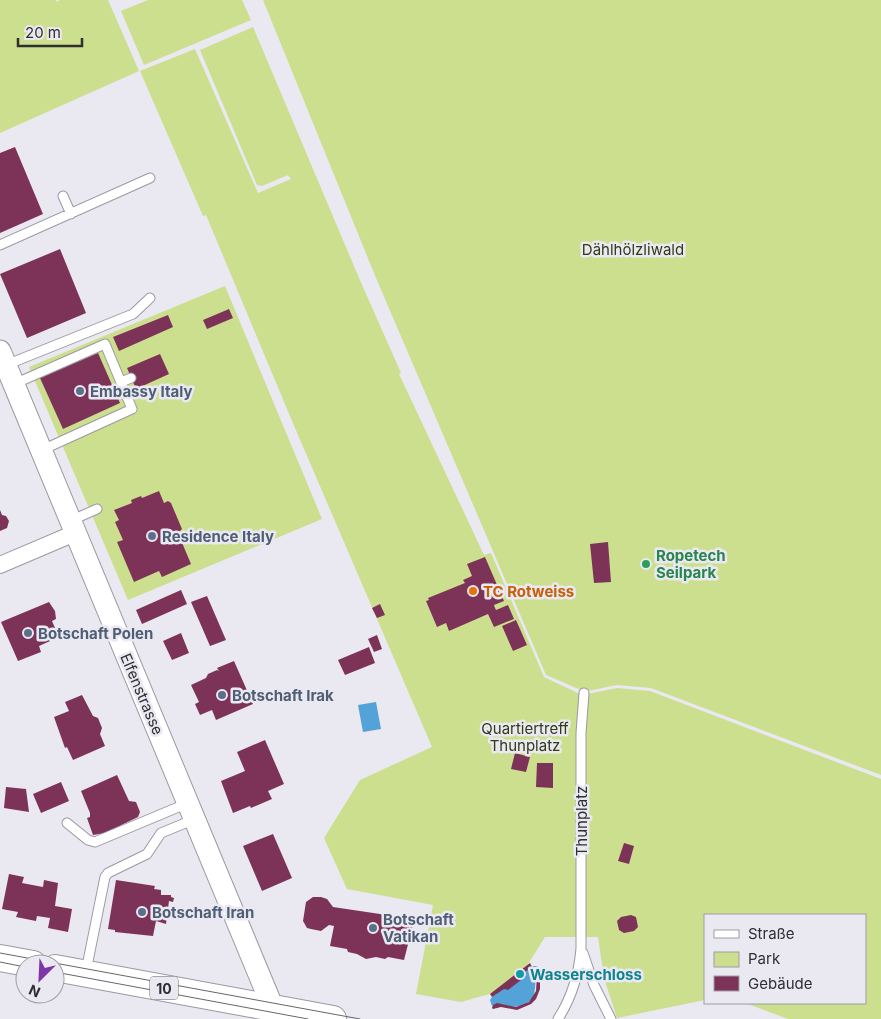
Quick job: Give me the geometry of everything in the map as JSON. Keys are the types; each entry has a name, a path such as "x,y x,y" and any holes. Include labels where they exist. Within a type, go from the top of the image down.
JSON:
{"main road":[{"path":"0,958 15,961"},
{"name":"10","path":"65,970 269,1014 333,1019"}],"street":[{"name":"Elfenstrasse","path":"7,367 191,811 269,1014"},
{"path":"0,565 73,527"}],"lane":[{"path":"0,245 150,178"},
{"path":"63,196 71,214"},
{"path":"7,367 133,314 150,298"},
{"path":"7,367 105,344 132,408 41,450"},
{"path":"107,348 116,344"},
{"path":"121,382 131,378"},
{"path":"73,527 97,509"},
{"name":"Thunplatz","path":"558,1019 571,995 577,977 581,948 581,733 584,694"},
{"path":"67,822 88,840 95,842 191,811"},
{"path":"86,974 105,877 108,873 147,854 161,833 191,811"},
{"name":"Thunplatz","path":"581,948 594,985 611,1019"}],"green space":[{"path":"0,0 56,0 57,2 60,0 108,0 139,71 0,133"},
{"path":"148,0 242,0 251,20 144,65 121,11"},
{"name":"Dählhölzliwald","path":"263,0 881,0 881,775 651,688 617,685 588,691 581,690 546,675 376,278"},
{"name":"Quartiertreff Thunplatz","path":"253,27 401,373 399,374 484,555 491,553 544,677 582,695 617,688 650,691 881,779 881,1019 788,1019 748,1004 866,1004 866,914 704,914 704,1000 617,1018 604,978 598,937 545,937 527,966 493,993 461,1002 416,994 433,905 347,889 324,838 360,780 432,747 206,215 203,216 140,71 195,49 258,193 291,179 288,175 262,186 257,185 200,50"},
{"path":"225,286 322,519 128,600 29,367"}],"water":[{"path":"376,702 381,729 363,732 358,705"},
{"path":"533,966 537,966 540,969 537,974 534,996 531,1000 526,1004 515,1007 499,1004 492,1006 490,1000 492,997"}],"building":[{"path":"15,147 43,214 0,233 0,153"},
{"path":"60,249 86,313 27,338 0,274"},
{"path":"229,309 233,318 207,329 203,320"},
{"path":"168,315 173,327 119,351 113,337"},
{"name":"Embassy Italy","path":"98,353 120,403 63,429 40,378"},
{"path":"160,354 169,374 136,389 127,368"},
{"name":"Residence Italy","path":"159,491 164,503 168,501 171,503 182,529 179,532 184,541 183,545 191,564 162,577 159,571 134,582 117,542 123,540 115,522 119,520 114,510 132,503 131,500"},
{"path":"0,510 2,515 6,516 9,521 7,528 0,531"},
{"path":"608,542 611,582 594,583 590,544"},
{"name":"TC Rotweiss","path":"485,557 504,601 494,605 495,608 496,610 508,605 514,619 494,627 488,614 449,631 446,623 437,627 426,601 429,600 428,598 465,583 463,580 472,576 467,564"},
{"path":"181,590 187,604 142,624 136,610"},
{"path":"207,596 226,640 210,646 191,602"},
{"path":"49,602 55,611 56,619 52,621 59,637 39,646 41,652 18,661 1,622"},
{"path":"380,604 385,615 377,618 372,608"},
{"path":"516,620 527,645 513,651 502,626"},
{"path":"181,633 189,653 172,660 163,641"},
{"path":"377,635 382,649 374,652 368,639"},
{"path":"369,647 375,663 345,675 338,660"},
{"path":"234,661 253,704 216,720 212,710 200,715 195,704 199,702 191,685 206,678 208,674 219,671 217,668"},
{"path":"82,695 93,716 98,718 102,728 100,734 105,746 73,760 67,747 65,748 54,717 69,711 65,702"},
{"path":"265,740 284,784 268,791 272,799 233,813 221,781 245,771 237,752"},
{"path":"515,753 530,757 526,772 511,769"},
{"path":"537,763 553,763 553,788 536,787"},
{"path":"117,775 129,801 136,802 140,812 138,817 105,833 93,835 87,818 90,817 90,813 81,791"},
{"path":"61,782 69,801 41,813 33,794"},
{"path":"6,787 26,789 29,812 4,808"},
{"path":"273,834 292,878 262,891 243,846"},
{"path":"624,843 634,846 629,864 618,861"},
{"path":"9,874 24,877 22,883 43,887 44,880 58,883 55,906 72,909 68,932 48,928 50,918 37,916 36,921 16,917 18,912 2,909"},
{"path":"116,880 155,886 154,889 161,890 161,895 171,895 174,898 173,902 169,901 166,924 156,921 153,936 115,932 115,930 108,929"},
{"name":"Botschaft Vatikan","path":"313,897 327,899 333,907 380,914 411,922 413,925 404,960 388,957 385,959 376,957 366,959 348,952 347,949 330,946 334,926 329,925 321,931 307,928 303,921 306,902"},
{"path":"631,915 636,917 638,927 634,931 624,933 619,930 617,921 621,917"},
{"path":"530,963 532,967 521,975 521,980 508,990 504,989 492,997 490,994"},
{"path":"541,968 543,970 540,975 540,989 536,999 531,1004 517,1010 501,1007 492,1008 497,1003 516,1007 529,1002 536,991 537,975"}],"tram line":[{"path":"0,953 360,1019"},
{"path":"0,962 15,965"},
{"path":"65,974 308,1019"}],"place":[{"name":"Embassy Italy","path":"80,391"},
{"name":"Residence Italy","path":"152,536"},
{"name":"Ropetech Seilpark","path":"646,564"},
{"name":"TC Rotweiss","path":"473,591"},
{"name":"Botschaft Polen","path":"28,633"},
{"name":"Botschaft Irak","path":"222,695"},
{"name":"Botschaft Iran","path":"142,912"},
{"name":"Botschaft Vatikan","path":"373,928"},
{"name":"Wasserschloss","path":"520,974"}]}
